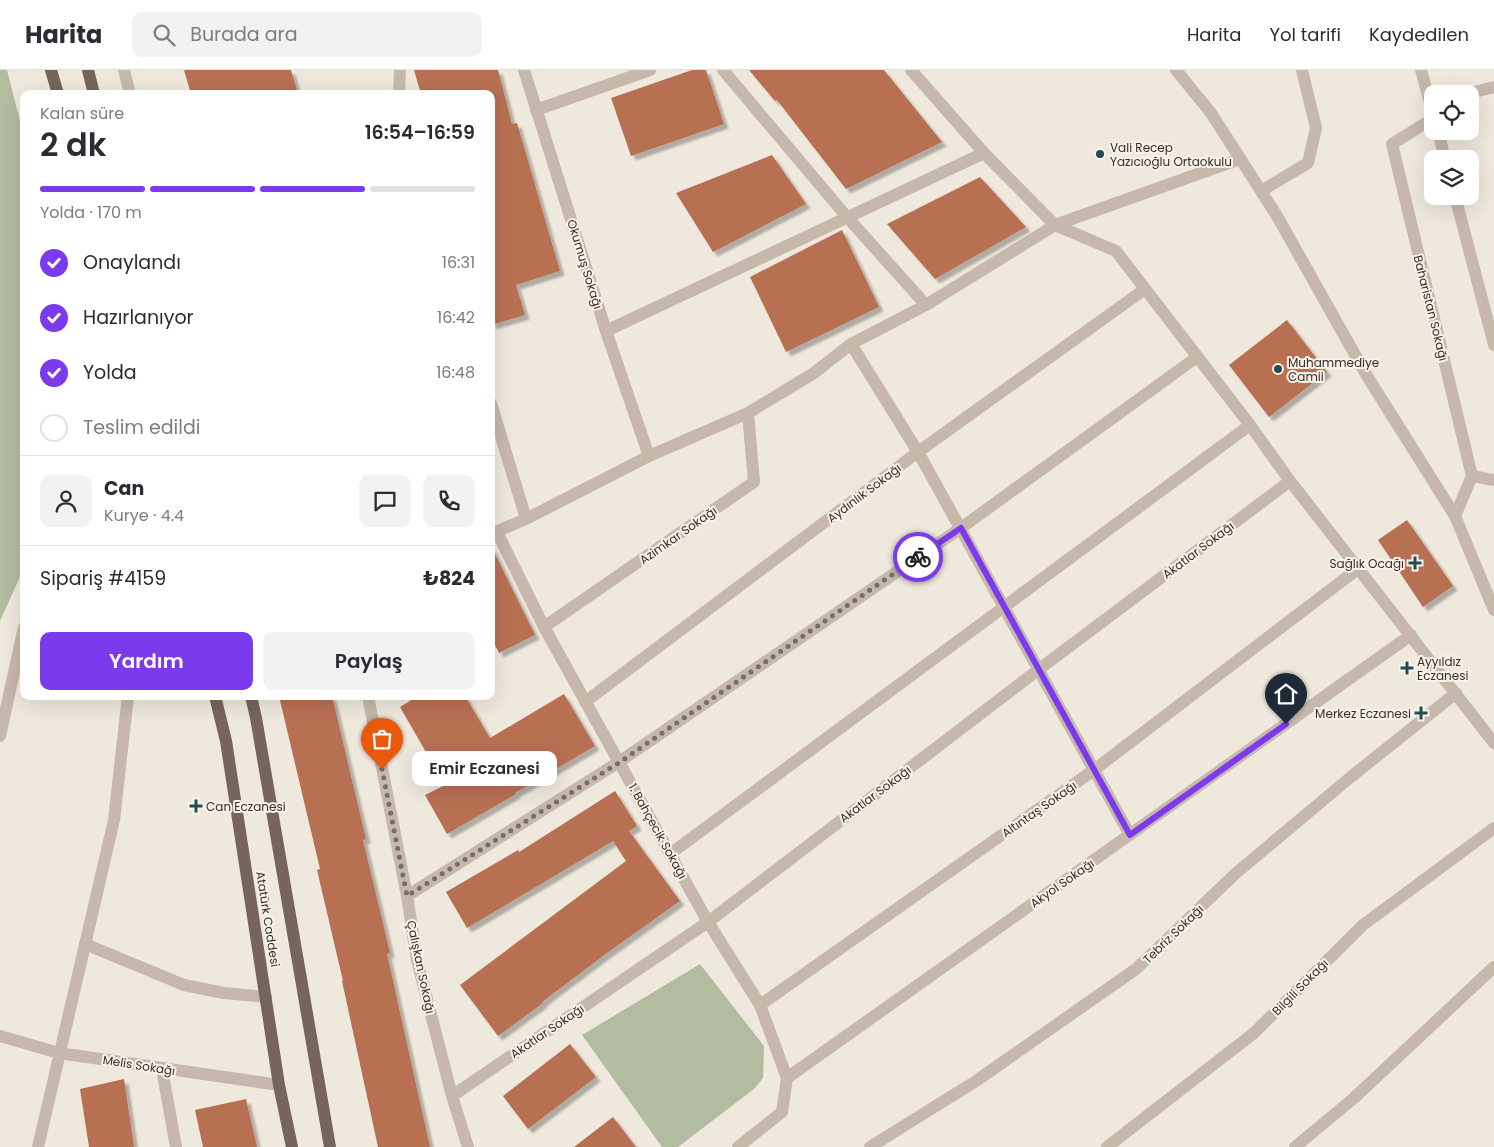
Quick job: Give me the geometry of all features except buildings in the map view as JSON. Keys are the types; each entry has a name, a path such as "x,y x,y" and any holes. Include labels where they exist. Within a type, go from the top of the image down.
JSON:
{"main road":[{"path":"51,70 57,90"},
{"path":"88,70 93,90"},
{"name":"Atatürk Caddesi","path":"216,700 226,741 279,1085 292,1147"},
{"path":"251,700 256,718 330,1147"}],"street":[{"path":"124,70 129,90"},
{"path":"399,90 400,70"},
{"name":"Okumuş Sokağı","path":"524,70 606,331 650,456"},
{"path":"536,110 650,70"},
{"path":"723,70 847,217 926,305"},
{"path":"911,70 984,153 1055,225 1116,251 1250,425 1290,481 1494,743"},
{"path":"1261,190 1308,163 1316,128 1302,70"},
{"path":"1421,70 1426,85"},
{"path":"1178,71 1211,113 1278,216 1367,376 1455,516 1494,610"},
{"path":"1479,91 1494,87"},
{"name":"Baharistan Sokağı","path":"1424,124 1392,144 1472,476"},
{"path":"606,331 984,153"},
{"path":"495,533 526,519 650,456 748,413 814,373 851,344 926,305 1055,225 1240,159"},
{"path":"1457,205 1494,345"},
{"name":"Aydınlık Sokağı","path":"585,702 918,452 1146,289"},
{"path":"851,344 918,452 1130,835"},
{"path":"407,896 620,762 961,528 1198,357"},
{"name":"Azimkar Sokağı","path":"544,627 754,482 748,413"},
{"path":"495,416 526,519"},
{"path":"670,854 1250,425"},
{"path":"1455,516 1472,476 1494,480"},
{"name":"Akatlar Sokağı","path":"452,1096 708,922 1038,670 1290,481"},
{"name":"1. Bahçecik Sokağı","path":"495,535 585,702 708,922 760,1005 787,1078"},
{"name":"Altıntaş Sokağı","path":"760,1005 1094,770 1359,568"},
{"name":"Akyol Sokağı","path":"787,1078 1411,635"},
{"path":"0,736 20,647"},
{"name":"Tebriz Sokağı","path":"870,1147 976,1081 1136,969 1235,874 1352,776 1456,693"},
{"path":"38,1147 114,820 128,700"},
{"name":"Çalışkan Sokağı","path":"369,700 407,896 417,960 452,1096 468,1147"},
{"name":"Bilgili Sokağı","path":"1107,1147 1254,1032 1363,925 1494,828"},
{"path":"85,944 184,985 224,993 266,997"},
{"path":"1295,1147 1354,1098 1494,967"},
{"name":"Melis Sokağı","path":"0,1036 59,1053 279,1085"},
{"path":"162,1069 176,1147"},
{"path":"738,1147 782,1112 787,1078"}],"green space":[{"path":"0,70 7,70 20,121 20,577 0,621"},
{"path":"700,964 764,1046 763,1078 754,1089 678,1147 662,1147 582,1035"}],"way so far":[{"path":"382,769 407,896 620,762 918,557"}],"place":[{"name":"Vali Recep Yazıcıoğlu Ortaokulu","path":"1100,154"},
{"name":"Muhammediye Camii","path":"1278,369"},
{"name":"Sağlık Ocağı","path":"1415,563"},
{"name":"Ayyıldız Eczanesi","path":"1407,668"},
{"name":"Merkez Eczanesi","path":"1421,713"},
{"name":"Emir Eczanesi","path":"382,769"},
{"name":"Can Eczanesi","path":"196,806"}],"route":[{"path":"918,557 961,528 1130,835 1286,724"}]}
